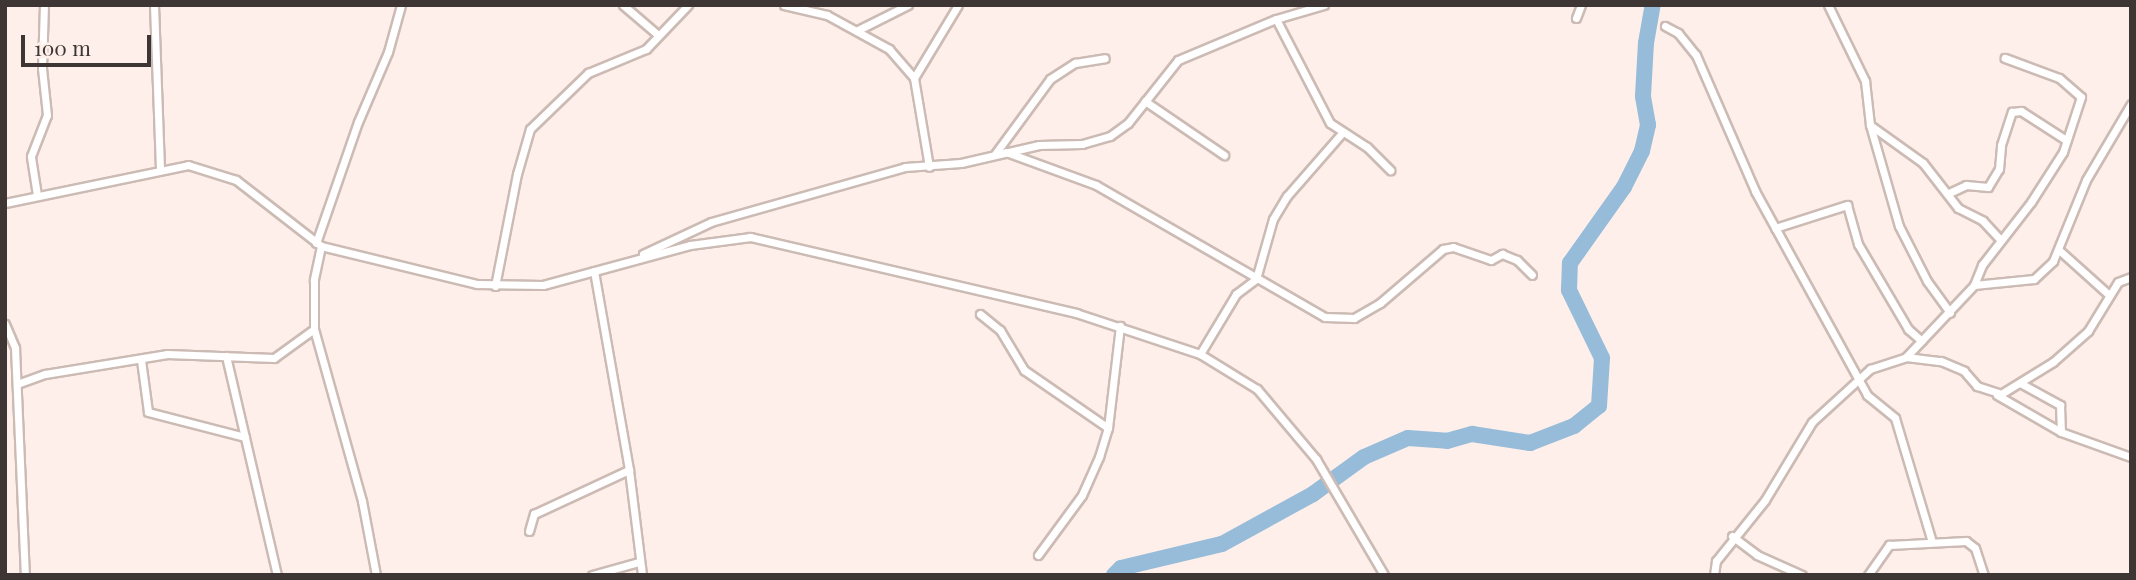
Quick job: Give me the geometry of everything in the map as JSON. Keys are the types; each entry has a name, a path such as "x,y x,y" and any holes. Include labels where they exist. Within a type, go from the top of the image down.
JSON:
{"street":[{"path":"37,195 32,156 47,115 42,68 44,5"},
{"path":"155,5 160,169"},
{"path":"376,575 356,477 314,329 314,280 319,244 358,122 388,52 401,5"},
{"path":"623,5 657,35"},
{"path":"495,286 517,174 530,129 588,73 640,53 688,5"},
{"path":"785,5 827,15 889,49 914,78 929,167"},
{"path":"858,30 908,5"},
{"path":"914,78 958,5"},
{"path":"638,257 711,222 905,167 929,167 1039,145 1082,145 1110,136 1128,123 1178,60 1276,19 1324,5"},
{"path":"1576,18 1581,5"},
{"path":"1828,5 1865,81 1870,125 1899,226 1927,281 1950,313"},
{"path":"1276,19 1321,108 1340,134 1367,147 1390,170"},
{"path":"1665,26 1678,33 1696,55 1775,228 1872,403 1892,414 1900,428 1932,542"},
{"path":"995,155 1050,79 1075,63 1105,58"},
{"path":"1906,357 1974,285 1982,265 2053,170 2081,97 2059,78 2005,58"},
{"path":"1145,101 1224,155"},
{"path":"1974,285 2034,279 2059,250 2086,180 2131,104"},
{"path":"1949,193 1966,185 1988,187 1999,169 2001,145 2012,111 2021,111 2066,140"},
{"path":"1870,125 1923,163 1962,212 1983,221 2001,240"},
{"path":"1200,354 1236,294 1256,279 1273,219 1300,180 1340,134"},
{"path":"1005,152 1096,185 1325,317 1344,320 1380,303 1443,249 1453,247 1491,260 1502,254 1517,260 1532,275"},
{"path":"5,203 188,165 221,173 319,244 495,286 543,285 638,257 721,238 750,237 1120,326 1200,354 1257,389 1316,459 1350,512 1384,575"},
{"path":"1775,228 1847,205 1858,244 1908,329 1922,341"},
{"path":"2059,250 2108,294"},
{"path":"594,271 629,470 642,575"},
{"path":"1996,395 2020,383 2088,331 2108,294 2118,282 2131,277"},
{"path":"980,314 1000,330 1024,370 1108,428"},
{"path":"5,324 15,348 26,575"},
{"path":"1038,555 1082,495 1108,428 1120,326"},
{"path":"17,384 45,374 186,353 274,358 314,329"},
{"path":"226,356 277,575"},
{"path":"1714,575 1732,537 1765,499 1812,422 1880,363 1906,357 1950,363 1996,395 2061,432 2131,457"},
{"path":"141,360 148,412 245,438"},
{"path":"2020,383 2060,405 2061,432"},
{"path":"529,531 534,514 629,470"},
{"path":"1732,537 1757,555 1802,575"},
{"path":"1868,575 1889,545 1932,542 1971,543 1984,575"},
{"path":"592,575 639,562"}],"waterway":[{"path":"1114,575 1121,568 1222,544 1313,494 1364,457 1408,438 1447,441 1472,434 1530,443 1574,426 1599,406 1602,358 1569,290 1570,263 1624,187 1642,151 1648,125 1643,96 1646,43 1653,5"}]}
